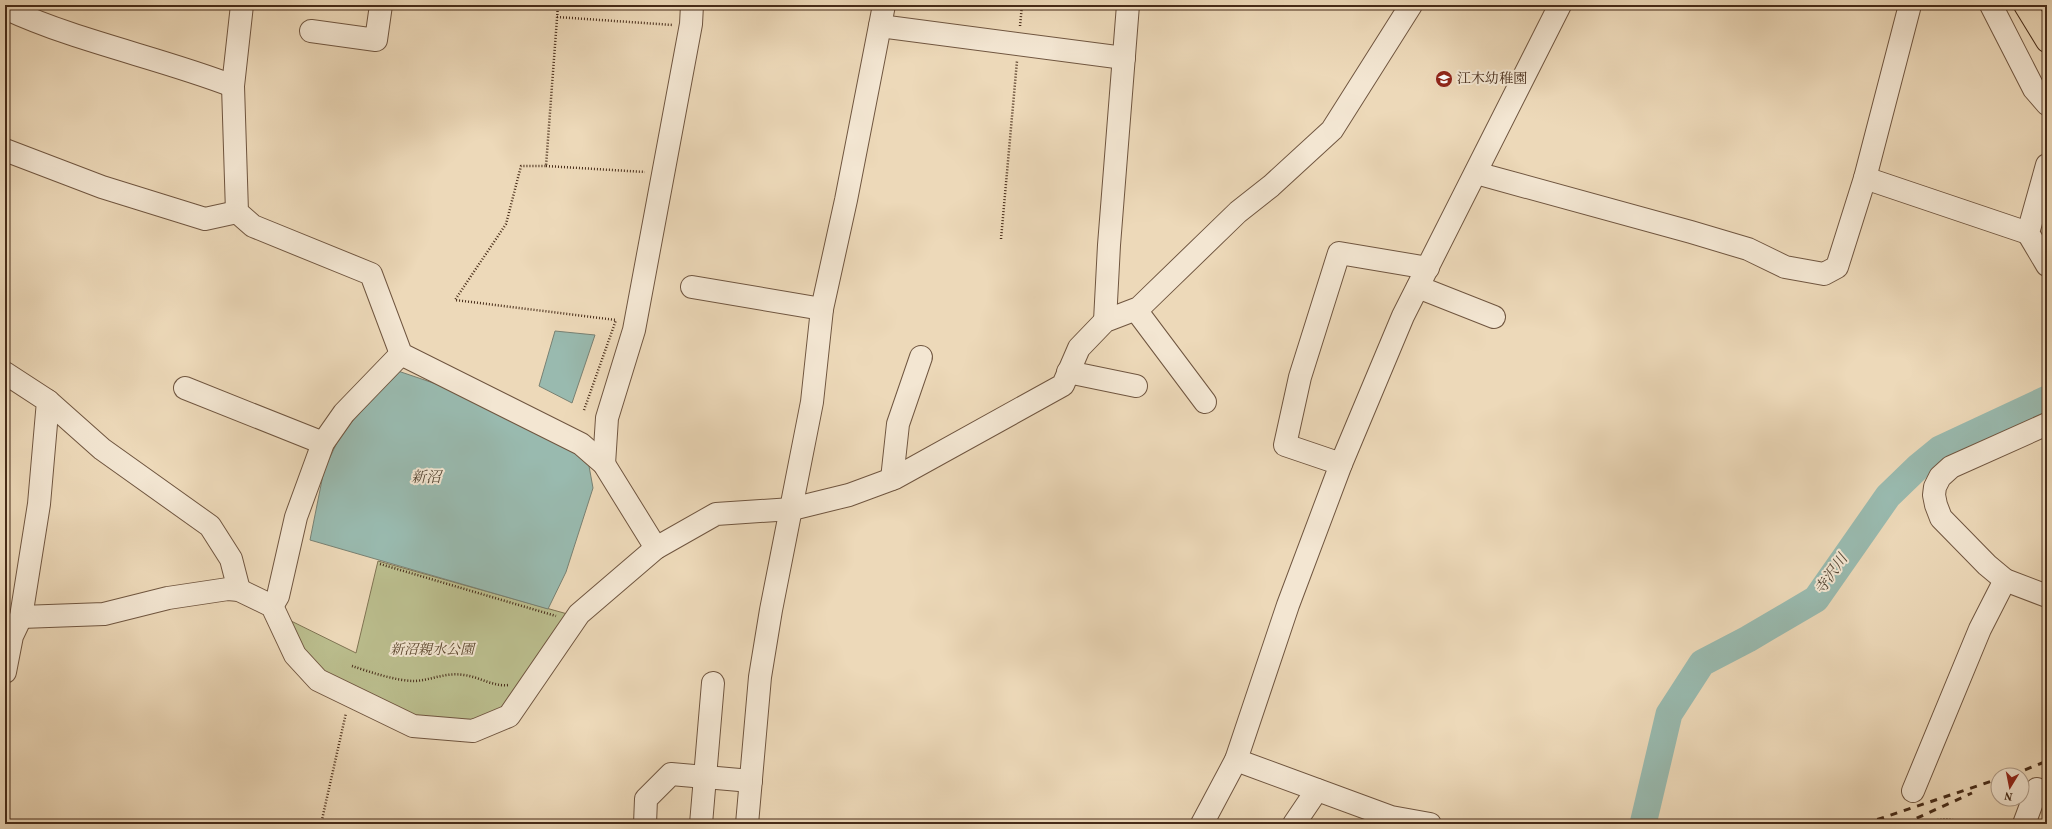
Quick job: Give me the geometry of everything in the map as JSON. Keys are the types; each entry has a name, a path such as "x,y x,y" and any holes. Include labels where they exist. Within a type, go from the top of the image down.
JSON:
{"highway":[{"path":"2025,5 2047,40"}],"street":[{"path":"242,5 233,86 237,212 253,226 371,274 401,354 581,444 604,464 656,548"},
{"path":"310,31 376,40 381,5"},
{"path":"604,464 607,418 634,330 691,24 692,5"},
{"path":"747,824 760,677 771,610 812,402 822,309 846,200 884,5"},
{"path":"1105,321 1128,5"},
{"path":"21,617 104,614 168,598 228,589 239,590 272,606 295,654 318,680 414,726 473,731 509,716 579,614 656,548 716,514 792,509 849,495 892,479 1063,385 1079,348 1105,321 1136,310 1238,212 1271,186 1332,130 1411,5"},
{"path":"1202,824 1236,760 1288,605 1341,464 1403,316 1560,5"},
{"path":"1476,173 1734,244 1785,266 1824,274 1837,267 1865,178 1910,5"},
{"path":"1991,5 2034,90 2047,104"},
{"path":"5,8 54,29 165,62 233,86"},
{"path":"880,26 1124,58"},
{"path":"5,150 102,187 205,219 237,212"},
{"path":"2028,233 2047,165"},
{"path":"1865,178 2028,233 2047,265"},
{"path":"1341,464 1285,445 1300,377 1339,253 1428,268"},
{"path":"692,287 822,309"},
{"path":"1418,287 1494,317"},
{"path":"1136,310 1205,402"},
{"path":"272,606 278,596 296,517 324,443 344,413 401,354"},
{"path":"892,479 898,424 921,356"},
{"path":"1068,372 1136,386"},
{"path":"5,373 48,400 102,449 210,526 231,559 239,590"},
{"path":"185,388 324,443"},
{"path":"5,672 12,636 21,617 39,504 48,400"},
{"path":"2047,424 1951,467 1940,477 1935,486 1934,494 1941,518 1987,565 2005,580 2047,596"},
{"path":"1912,791 1980,629 2005,580"},
{"path":"689,824 699,776 713,683"},
{"path":"1236,760 1317,790 1388,821 1430,824"},
{"path":"645,824 646,800 671,774 751,781"},
{"path":"699,776 701,824"},
{"path":"2024,824 2037,789"},
{"path":"1294,824 1317,790"}],"path":[{"path":"546,166 558,5"},
{"path":"1001,239 1022,5"},
{"path":"557,17 674,25"},
{"path":"616,320 455,300 506,224 521,166 649,172"},
{"path":"380,564 555,615 552,621"},
{"path":"352,666 383,675 415,681 448,674 465,675 500,686 511,685"},
{"path":"321,824 350,696"},
{"path":"1923,824 1947,818 1967,824"}],"green space":[{"name":"新沼親水公園","path":"378,561 571,615 506,713 471,724 415,720 320,676 283,617 356,653"}],"water":[{"path":"555,331 595,335 572,403 539,386"},
{"name":"新沼","path":"398,371 457,391 572,449 589,466 593,488 566,572 548,609 310,540 324,470 341,434"}],"waterway":[{"name":"寺沢川","path":"1643,824 1669,714 1702,663 1748,639 1816,599 1888,496 1918,467 1940,449 2047,399"}],"railway":[{"path":"2030,768 2047,761"},
{"path":"1864,824 1990,782"},
{"path":"1904,824 1972,793"}],"place":[{"name":"江木幼稚園","path":"1444,79"}]}
